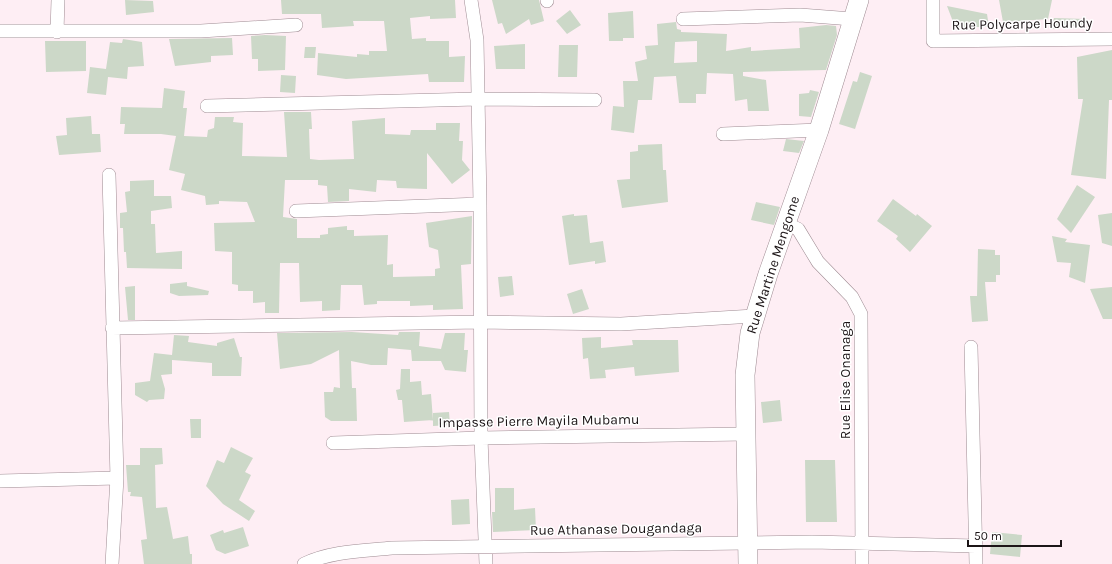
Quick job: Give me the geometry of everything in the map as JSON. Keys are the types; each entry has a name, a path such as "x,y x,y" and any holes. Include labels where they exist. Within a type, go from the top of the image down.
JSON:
{"street":[{"path":"57,32 58,0"},
{"path":"471,0 477,40 480,204 481,438 486,564"},
{"name":"Rue Martine Mengome","path":"748,564 746,352 754,316 819,130 859,0"},
{"name":"Rue Polycarpe Houndy","path":"933,0 933,41 1112,39"},
{"path":"683,19 800,15 852,19"},
{"path":"0,31 200,31 296,25"},
{"path":"207,106 477,99 595,100"},
{"path":"723,134 819,130"},
{"path":"109,174 117,478 112,564"},
{"path":"296,212 480,204"},
{"name":"Rue Elise Onanaga","path":"786,224 798,229 818,262 852,297 861,314 862,564"},
{"path":"112,328 480,322 621,324 754,316"},
{"path":"971,347 976,564"},
{"name":"Impasse Pierre Mayila Mubamu","path":"333,443 481,438 746,434"},
{"path":"0,481 117,478"},
{"name":"Rue Athanase Dougandaga","path":"304,564 320,556 392,548 862,542 976,546"}],"building":[{"path":"125,0 153,1 154,12 126,15"},
{"path":"281,0 455,0 456,18 430,19 430,16 410,18 412,39 426,38 426,41 449,41 449,57 465,56 464,82 429,82 428,74 346,79 317,75 318,53 357,57 357,54 369,55 369,51 387,51 384,21 353,21 354,26 322,28 321,14 282,14"},
{"path":"492,0 539,0 544,21 531,25 529,19 506,34 502,23 498,24"},
{"path":"999,0 1052,0 1048,19 1003,22"},
{"path":"947,6 987,14 989,27 955,27"},
{"path":"570,10 581,25 567,34 556,21"},
{"path":"633,11 634,38 623,38 623,41 609,41 608,13"},
{"path":"1054,18 1086,19 1086,24 1051,29"},
{"path":"676,22 677,29 681,30 681,32 727,34 726,51 751,47 751,51 800,48 799,28 826,25 836,26 837,35 826,70 743,72 743,76 766,80 769,111 748,111 747,99 735,101 733,74 707,73 706,94 696,94 696,103 679,103 676,76 654,77 652,100 638,100 634,133 611,130 613,106 624,107 623,81 638,81 635,62 647,59 645,46 658,45 657,24","holes":["697,41 697,62 674,63 675,42"]},
{"path":"251,36 286,36 285,70 258,71 258,59 252,59"},
{"path":"232,38 233,55 211,56 211,62 175,66 169,39"},
{"path":"123,39 142,42 144,66 128,67 127,79 108,77 106,95 87,93 90,67 106,69 110,42 122,43"},
{"path":"45,41 86,41 86,71 46,72"},
{"path":"525,44 525,69 496,69 494,46"},
{"path":"559,45 578,45 577,77 558,77"},
{"path":"305,47 316,47 315,58 304,58"},
{"path":"1112,50 1112,100 1109,100 1106,179 1071,175 1083,99 1078,99 1077,57"},
{"path":"860,72 872,76 855,129 839,124 853,81 857,82"},
{"path":"281,75 296,76 295,93 280,92"},
{"path":"164,88 185,91 183,108 187,108 184,136 207,137 208,130 214,128 215,117 234,117 233,122 243,123 242,156 287,157 284,112 311,112 312,129 309,129 310,159 319,160 354,159 352,121 385,118 385,134 410,135 411,130 436,130 436,123 460,123 459,141 463,141 462,160 470,170 452,184 427,153 427,189 397,188 396,181 377,180 376,192 349,189 349,201 328,202 327,186 318,185 318,180 285,180 283,217 297,219 297,238 320,238 320,235 328,234 328,228 347,226 347,230 354,230 354,236 388,235 387,265 393,264 393,277 435,276 435,269 440,268 438,250 429,247 426,223 472,216 471,264 461,265 463,309 433,310 433,305 410,306 410,301 377,301 377,304 364,305 362,285 341,285 340,310 322,311 322,301 300,302 299,263 280,263 279,313 265,313 265,302 253,303 253,291 238,291 238,285 232,284 232,252 215,251 214,223 255,222 247,202 219,201 219,204 206,205 205,196 181,190 185,174 169,170 176,136 161,134 124,134 125,124 120,124 121,107 162,108"},
{"path":"810,90 819,92 811,117 799,116 799,94 809,93"},
{"path":"91,116 92,134 100,134 101,152 59,155 56,136 67,135 66,118"},
{"path":"786,139 804,141 799,153 783,151"},
{"path":"662,144 663,170 666,170 668,202 622,208 617,180 630,179 630,152 638,151 638,145"},
{"path":"154,180 154,196 171,196 172,208 151,211 151,224 155,224 156,253 182,251 182,269 127,268 126,252 124,252 123,228 120,228 120,213 127,212 125,192 130,191 130,181"},
{"path":"1077,185 1095,197 1071,233 1057,219"},
{"path":"893,199 916,216 917,214 932,226 910,252 896,239 898,236 877,221"},
{"path":"756,202 780,207 774,225 751,220"},
{"path":"1112,213 1112,246 1102,243 1098,215"},
{"path":"574,214 574,216 587,215 590,243 603,241 606,262 595,264 595,261 569,265 562,216"},
{"path":"1052,236 1067,239 1065,242 1090,245 1085,283 1069,277 1071,263 1057,262"},
{"path":"978,249 995,250 995,255 1000,255 1000,275 996,275 996,282 985,282 988,321 972,322 970,296 977,296"},
{"path":"512,276 514,295 500,297 498,277"},
{"path":"187,282 187,286 209,291 208,295 179,296 170,293 170,284"},
{"path":"135,286 135,320 128,320 125,287"},
{"path":"1112,287 1112,319 1103,319 1090,289"},
{"path":"582,289 589,309 573,314 567,294"},
{"path":"352,332 398,335 399,332 420,332 419,346 441,349 445,333 465,333 464,350 468,350 466,372 445,370 441,361 412,361 411,350 388,348 387,365 371,365 351,361 352,388 356,388 357,421 331,421 325,417 324,392 333,392 334,387 340,388 339,350 311,364 280,369 277,333"},
{"path":"174,335 189,336 188,342 217,346 217,343 234,338 240,357 242,357 241,376 212,376 212,363 172,360 172,374 161,375 165,389 164,399 149,400 147,402 135,395 135,383 150,381 154,353 172,355"},
{"path":"601,337 601,348 633,345 632,340 678,340 679,372 635,376 634,367 605,370 606,378 590,379 588,358 583,359 582,338"},
{"path":"401,369 410,369 410,382 421,381 422,395 431,394 433,420 404,422 402,400 398,400 396,390 400,389"},
{"path":"780,400 782,421 763,423 761,402"},
{"path":"449,412 450,425 433,426 433,413"},
{"path":"190,419 201,419 201,438 191,438"},
{"path":"231,447 253,458 245,472 251,475 239,500 255,511 249,521 223,504 206,486 217,460 224,463"},
{"path":"140,448 162,448 163,464 155,465 156,508 167,507 173,539 188,536 190,554 192,554 192,564 144,564 141,540 147,539 142,497 130,496 131,492 128,492 126,465 140,465"},
{"path":"805,460 835,460 837,522 806,522"},
{"path":"495,488 514,488 514,510 535,508 536,530 493,532 492,512 495,512"},
{"path":"469,499 470,524 452,525 451,500"},
{"path":"243,527 249,546 225,554 216,550 210,535 223,530 224,533"},
{"path":"992,532 1022,535 1020,557 990,554"}]}
